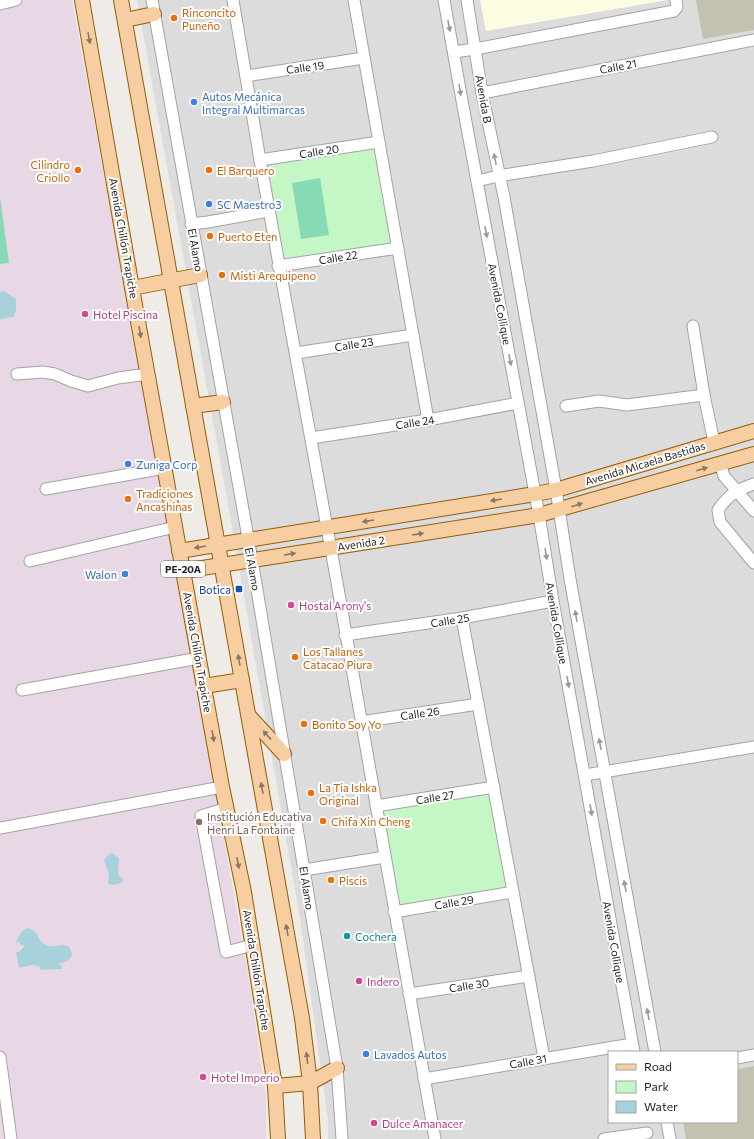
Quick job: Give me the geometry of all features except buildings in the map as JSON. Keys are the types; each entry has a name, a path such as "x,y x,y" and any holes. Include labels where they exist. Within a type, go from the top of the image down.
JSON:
{"main road":[{"name":"Avenida Chillón Trapiche","path":"82,0 164,468 222,787 253,945 274,1086 278,1139"},
{"name":"PE-20A","path":"121,0 302,1018 310,1083 313,1139"},
{"path":"125,20 153,7"},
{"path":"132,288 200,275"},
{"path":"193,406 223,402"},
{"name":"Avenida Micaela Bastidas","path":"535,494 556,490 754,431"},
{"path":"714,442 720,464"},
{"name":"Avenida Micaela Bastidas","path":"539,515 754,454"},
{"path":"610,474 606,479 606,484 611,491 618,493"},
{"name":"Avenida 2","path":"180,551 535,494"},
{"name":"Avenida 2","path":"183,571 539,515"},
{"path":"204,686 242,680"},
{"path":"249,716 284,754"},
{"path":"274,1086 310,1083 337,1068"}],"street":[{"path":"0,4 16,0"},
{"path":"233,0 278,266 296,354 435,1139"},
{"path":"354,0 428,420"},
{"name":"Avenida B","path":"444,0 479,194"},
{"name":"Avenida B","path":"467,0 482,93 498,176 504,197 556,490 570,579 655,1051"},
{"path":"454,52 674,11 676,5"},
{"name":"El Alamo","path":"153,7 247,540 252,560 304,870 337,1068 342,1139"},
{"name":"Calle 21","path":"482,93 754,40"},
{"name":"Calle 19","path":"246,76 364,58"},
{"path":"477,181 498,176 593,161 712,137"},
{"name":"Calle 20","path":"260,160 379,142"},
{"name":"Avenida Collique","path":"479,194 539,515 633,1048"},
{"path":"192,224 269,210"},
{"name":"Calle 22","path":"278,266 398,248"},
{"path":"693,326 704,395 714,442"},
{"name":"Calle 23","path":"296,354 413,334"},
{"path":"17,374 43,372 55,374 88,386 118,378 148,374"},
{"path":"566,406 599,401 627,405 704,395"},
{"name":"Calle 24","path":"310,438 428,420 518,403"},
{"path":"720,464 724,476 754,511"},
{"path":"46,488 164,468"},
{"path":"754,484 737,490 725,499 718,510 720,522 754,562"},
{"path":"30,560 175,527"},
{"name":"Calle 25","path":"345,635 462,618 553,601"},
{"path":"462,618 544,1058"},
{"path":"22,690 199,658"},
{"name":"Calle 26","path":"361,722 478,704"},
{"path":"584,775 754,747"},
{"path":"0,828 222,787"},
{"name":"Calle 27","path":"376,806 494,787"},
{"path":"227,808 201,816 226,952 253,945"},
{"path":"304,870 385,856"},
{"name":"Calle 29","path":"394,912 513,892"},
{"name":"Calle 30","path":"409,994 529,976"},
{"name":"Calle 31","path":"424,1079 544,1058 633,1048"},
{"path":"738,1058 754,1055"},
{"path":"0,1057 11,1139"},
{"path":"667,1123 670,1139"},
{"path":"604,1139 647,1131"}],"shaded area":[{"path":"0,0 72,0 248,973 266,1097 266,1139 0,1139"},
{"path":"137,0 754,0 754,1139 328,1139 328,1121 300,918 226,493"},
{"path":"480,0 668,0 486,31"},
{"path":"696,0 754,0 754,30 703,39"},
{"path":"754,1066 754,1139 686,1139 683,1123 738,1123 738,1069"}],"green space":[{"path":"375,148 390,244 284,261 269,166"},
{"path":"320,178 329,235 301,239 292,183"},
{"path":"0,197 9,263 0,264"},
{"path":"489,792 506,888 399,907 383,810"}],"water":[{"path":"4,291 16,299 16,310 14,317 0,319 0,292"},
{"path":"112,853 119,858 118,874 123,880 122,883 112,885 108,884 109,874 104,860 109,854"},
{"path":"28,928 35,932 41,941 46,945 68,946 72,954 70,959 58,964 61,965 62,969 41,970 39,966 32,965 19,968 16,952 19,952 24,947 23,945 19,944 19,941 17,943 16,942 20,934"}],"place":[{"name":"Rinconcito Puneño","path":"174,18"},
{"name":"Autos Mecánica Integral Multimarcas","path":"194,102"},
{"name":"Cilindro Criollo","path":"78,170"},
{"name":"El Barquero","path":"209,170"},
{"name":"SC Maestro3","path":"209,204"},
{"name":"Puerto Eten","path":"210,236"},
{"name":"Misti Arequipeno","path":"222,275"},
{"name":"Hotel Piscina","path":"85,314"},
{"name":"Zuniga Corp","path":"128,464"},
{"name":"Tradiciones Ancashinas","path":"128,499"},
{"name":"Walon","path":"125,574"},
{"name":"Botica","path":"239,589"},
{"name":"Hostal Arony's","path":"291,605"},
{"name":"Los Tallanes Catacao Piura","path":"295,657"},
{"name":"Bonito Soy Yo","path":"304,724"},
{"name":"La Tia Ishka Original","path":"311,793"},
{"name":"Chifa Xin Cheng","path":"323,821"},
{"name":"Institución Educativa Henri La Fontaine","path":"199,822"},
{"name":"Piscis","path":"331,880"},
{"name":"Cochera","path":"347,936"},
{"name":"Indero","path":"359,981"},
{"name":"Lavados Autos","path":"366,1054"},
{"name":"Hotel Imperio","path":"203,1077"},
{"name":"Dulce Amanacer","path":"374,1123"}]}
